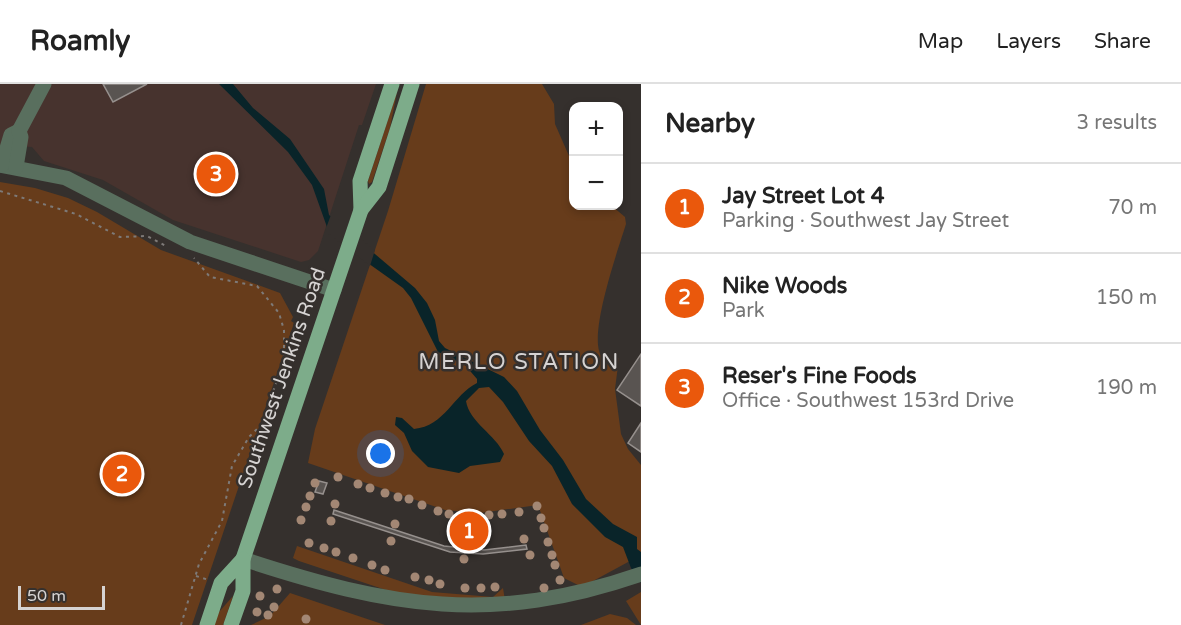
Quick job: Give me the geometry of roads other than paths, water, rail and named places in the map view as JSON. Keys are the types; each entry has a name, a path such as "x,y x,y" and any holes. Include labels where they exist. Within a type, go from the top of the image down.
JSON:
{"main road":[{"name":"Southwest Jenkins Road","path":"361,210 360,181 392,84"},
{"name":"Southwest Jenkins Road","path":"231,625 243,591 243,559 361,210 379,187 412,84"},
{"name":"Southwest Jenkins Road","path":"207,625 221,583 243,559"}],"street":[{"path":"44,84 19,130 21,137 6,166 66,178 190,242 334,290"},
{"path":"243,559 421,618"},
{"path":"575,609 638,576"}],"water":[{"path":"219,84 233,84 253,108 290,139 324,189 329,215 415,288 427,303 435,320 439,341 445,348 504,377 517,391 586,499 613,524 637,537 637,549 641,552 641,583 631,568 623,547 605,537 572,504 552,466 529,441 503,402 489,387 479,388 466,401 468,409 477,422 504,454 500,462 470,466 459,473 428,467 412,451 404,433 395,425 396,417 402,418 414,429 425,427 434,422 461,395 477,383 477,379 465,365 438,352 411,298 403,288 358,256 327,227 312,185 288,152"}],"place":[{"name":"Reser's Fine Foods","path":"216,174"},
{"name":"Nike Woods","path":"122,474"},
{"name":"Jay Street Lot 4","path":"469,531"}],"district":[{"name":"MERLO STATION","path":"519,362"}]}
